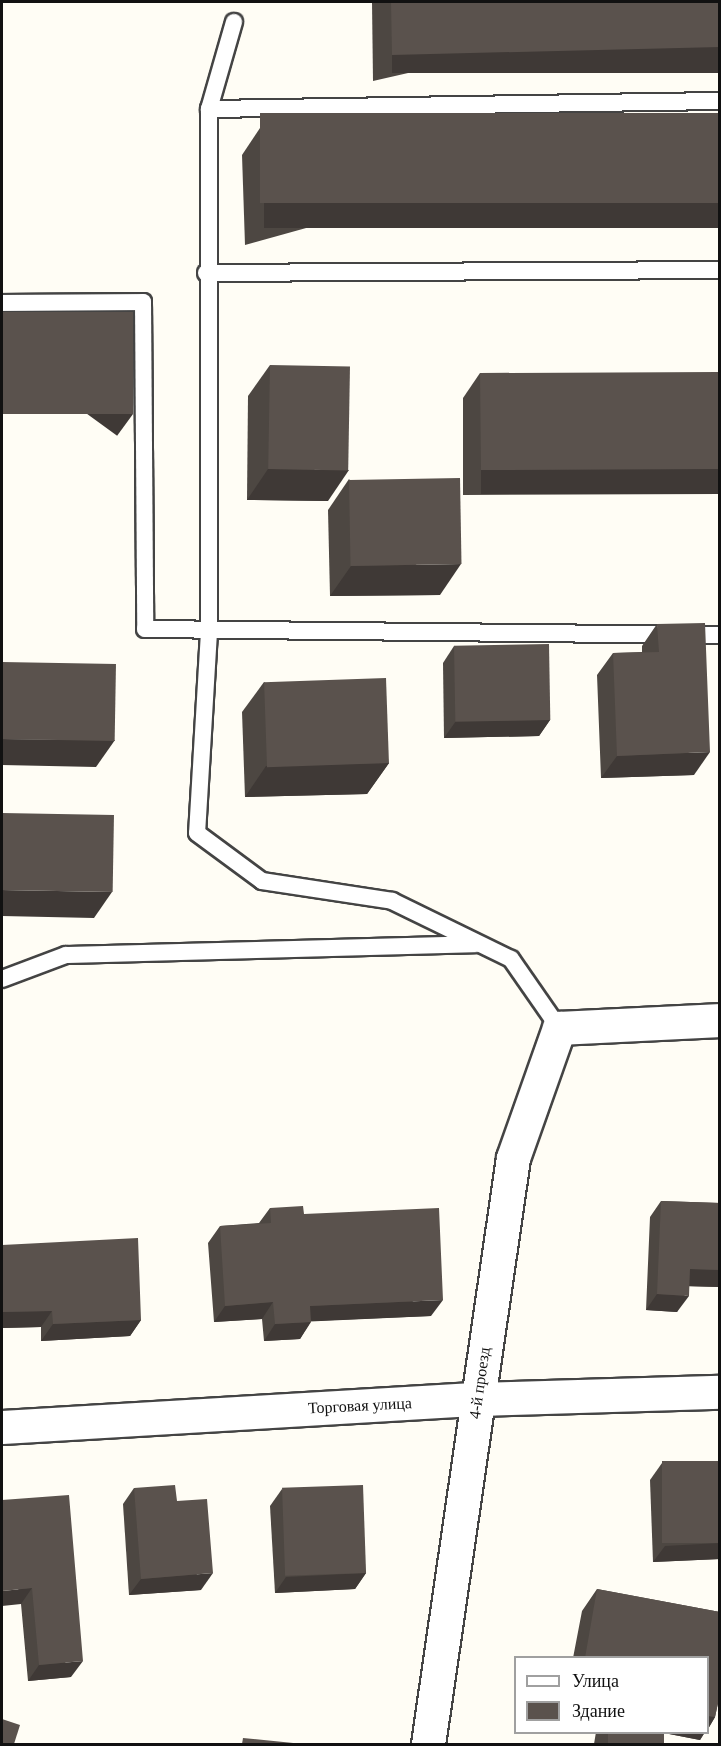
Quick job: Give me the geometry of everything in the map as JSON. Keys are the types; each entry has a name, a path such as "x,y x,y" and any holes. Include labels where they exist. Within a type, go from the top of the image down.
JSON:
{"street":[{"path":"560,1028 720,1020"},
{"name":"4-й проезд","path":"428,1744 513,1158 560,1028"},
{"name":"Торговая улица","path":"2,1427 477,1399 720,1392"}],"lane":[{"path":"234,22 209,109 206,273 209,632 197,833 261,881 392,902 511,959 560,1028"},
{"path":"209,109 720,101"},
{"path":"206,273 720,270"},
{"path":"2,303 143,302 145,629 209,632 720,635"},
{"path":"2,979 66,955 479,944"}],"building":[{"path":"391,2 720,2 720,47 392,55"},
{"path":"260,113 720,113 720,203 260,203"},
{"path":"2,312 133,312 133,414 2,414"},
{"path":"270,365 350,366 348,470 268,469"},
{"path":"718,372 720,469 481,470 480,373"},
{"path":"460,478 462,564 351,566 349,480"},
{"path":"705,623 710,752 617,756 613,653 659,652 657,624"},
{"path":"549,644 550,720 455,722 454,646"},
{"path":"2,662 116,664 115,741 2,739"},
{"path":"386,678 389,763 267,767 264,682"},
{"path":"2,813 114,815 113,892 2,890"},
{"path":"661,1201 720,1203 720,1270 690,1269 689,1296 657,1294"},
{"path":"303,1206 304,1214 439,1208 443,1300 310,1306 311,1322 275,1324 273,1302 225,1306 220,1226 271,1223 270,1208"},
{"path":"138,1238 141,1320 53,1324 52,1311 2,1312 2,1245"},
{"path":"662,1461 720,1461 720,1543 662,1543"},
{"path":"175,1485 177,1501 207,1499 213,1573 141,1579 134,1488"},
{"path":"363,1485 366,1573 285,1576 282,1488"},
{"path":"69,1495 83,1661 39,1665 32,1588 2,1591 2,1500"},
{"path":"597,1589 720,1612 720,1694 715,1717 709,1716 709,1656 585,1656"},
{"path":"2,1719 20,1725 14,1744 2,1744"},
{"path":"608,1734 664,1734 664,1744 608,1744"},
{"path":"243,1738 303,1744 242,1744"}]}
